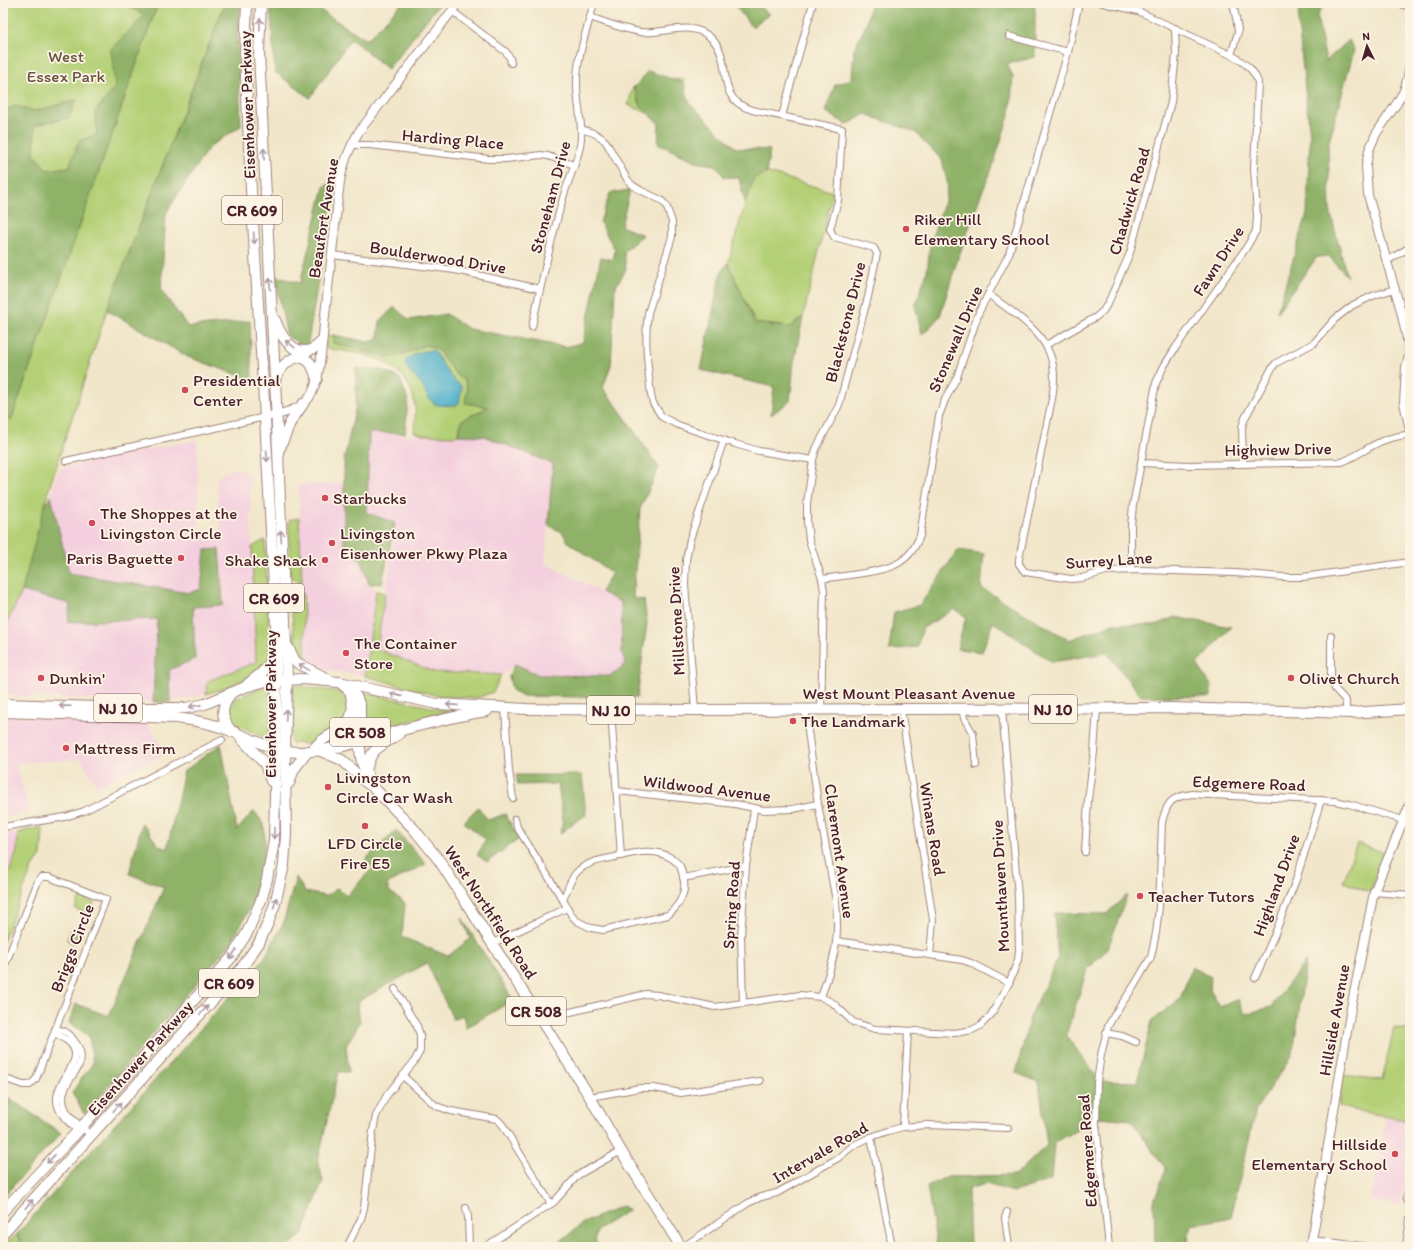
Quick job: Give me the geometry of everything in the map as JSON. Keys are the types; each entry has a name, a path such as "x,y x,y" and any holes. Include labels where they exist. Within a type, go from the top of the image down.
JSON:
{"main road":[{"name":"Eisenhower Parkway","path":"3,1211 80,1128 231,958 255,916 267,879 274,841 275,794 287,679 282,645 265,417 251,190 245,52 247,3"},
{"name":"Eisenhower Parkway","path":"3,1233 241,969 259,943 268,923 281,883 284,865 286,792 280,749 276,680 282,645 278,453 259,52 261,3"},
{"path":"272,312 279,331 285,341 291,346 300,350 308,351 313,350 321,342"},
{"path":"275,379 280,369 288,361 298,358 306,359 312,366 317,379"},
{"path":"278,453 290,423 303,404"},
{"path":"245,687 268,666 282,645 299,664 310,671 318,673 334,681"},
{"name":"NJ 10","path":"3,704 128,708 186,708 205,704 245,687 276,680 334,681"},
{"name":"West Mount Pleasant Avenue","path":"334,681 437,704 505,708 695,710 1172,708 1346,713 1410,709"},
{"name":"CR 508","path":"334,681 356,696 360,706 360,750 362,763 374,788"},
{"path":"231,694 224,703 223,710 225,723 265,764 275,794"},
{"path":"286,792 294,769 313,751 320,742 349,720 353,710 351,699 352,694"},
{"name":"West Mount Pleasant Avenue","path":"313,751 330,749 360,742 440,720 505,708"},
{"name":"NJ 10","path":"3,712 197,720 233,732 258,743 280,749 313,751"},
{"path":"366,772 368,760 374,750 408,728"},
{"name":"CR 508","path":"313,751 342,760 363,780 374,788"},
{"name":"West Northfield Road","path":"374,788 413,828 439,860 590,1097 621,1151 682,1247"}],"street":[{"name":"Beaufort Avenue","path":"303,404 312,392 317,379 341,174 344,161 358,133 458,3"},
{"name":"Stoneham Drive","path":"532,327 563,198 580,146 581,128 577,71 581,49 594,3"},
{"path":"782,116 813,3"},
{"name":"Stonewall Drive","path":"822,579 881,569 899,564 915,547 920,536 939,416 944,400 957,377 979,312 1009,254 1068,52 1079,3"},
{"name":"Fawn Drive","path":"1103,3 1138,10 1231,55 1246,64 1252,70 1258,82 1254,168 1256,231 1246,248 1176,347 1164,366 1156,383 1133,512 1131,570"},
{"path":"1231,55 1238,32 1233,3"},
{"path":"1392,3 1410,6"},
{"path":"452,11 506,52 511,63"},
{"name":"Blackstone Drive","path":"590,17 618,27 642,32 669,31 683,28 704,33 714,41 721,52 727,87 732,98 741,106 747,109 842,129 838,200 830,230 834,237 874,248 877,254 868,297 839,405 816,449 807,503 809,540 822,579 824,591 821,709"},
{"name":"Chadwick Road","path":"1046,345 1104,311 1130,253 1171,102 1176,54 1175,28"},
{"path":"1009,36 1068,52"},
{"path":"1410,63 1404,91 1397,104 1376,134 1369,150 1366,166 1368,195 1395,288 1410,353 1404,403 1410,430"},
{"path":"581,128 596,133 602,137 627,179 640,190 661,200 666,205 670,213 672,222 672,237 648,312 646,323 646,345 653,403 657,411 668,420 759,451 813,460"},
{"name":"Harding Place","path":"351,145 370,145 489,159 506,159 541,155 574,165"},
{"path":"1387,261 1410,247"},
{"name":"Boulderwood Drive","path":"332,256 455,270 540,289"},
{"path":"1243,464 1242,427 1245,418 1276,363 1314,343 1335,319 1353,305 1395,288"},
{"name":"Surrey Lane","path":"988,294 1021,318 1046,345 1051,356 1053,366 1053,388 1020,550 1019,564 1025,572 1071,579 1082,578 1106,571 1131,570 1235,573 1303,577 1410,562"},
{"path":"66,461 290,411 303,404"},
{"name":"Highview Drive","path":"1142,463 1190,465 1342,462 1389,438 1410,434"},
{"name":"Millstone Drive","path":"695,710 685,584 686,560 690,539 724,440"},
{"path":"1331,636 1330,678 1335,689 1346,701 1346,713"},
{"path":"505,708 509,772 513,798"},
{"path":"1085,852 1088,800 1094,752 1097,708"},
{"name":"Claremont Avenue","path":"805,709 818,804 836,901 836,942 830,970 821,997"},
{"name":"Winans Road","path":"901,709 933,920 930,954"},
{"path":"962,709 964,718 973,734 976,765"},
{"name":"Mounthaven Drive","path":"541,1019 646,994 658,995 715,1007 800,995 821,997 833,1003 853,1022 875,1029 955,1033 972,1030 980,1026 992,1015 1009,983 1018,960 1020,935 1002,709"},
{"path":"611,710 621,856"},
{"path":"3,827 65,817 84,811 222,740"},
{"name":"Wildwood Avenue","path":"617,791 735,804 763,810 793,809 818,804"},
{"name":"Edgemere Road","path":"1109,1247 1096,1124 1097,1082 1106,1033 1116,1012 1134,986 1151,957 1159,907 1162,822 1170,802 1179,796 1192,794 1321,800 1349,804 1403,820"},
{"name":"Highland Drive","path":"1255,978 1274,936 1296,880 1321,800"},
{"name":"Hillside Avenue","path":"1310,1244 1353,995 1374,892 1410,804"},
{"name":"Spring Road","path":"743,1003 740,936 746,866 754,809"},
{"path":"515,820 517,827 572,916 577,921 591,928 603,930 668,915 675,909 684,892 683,878 679,864 664,854 650,851 621,856 586,864 576,873 563,900"},
{"path":"683,878 746,866"},
{"name":"Briggs Circle","path":"3,970 38,881 42,877 49,876 106,899 36,1079 30,1085 23,1085 3,1078"},
{"path":"1374,892 1410,895"},
{"path":"493,943 567,908"},
{"path":"836,942 930,954 962,960 971,963 1009,983"},
{"path":"347,1247 361,1219 364,1208 376,1116 387,1095 404,1076 418,1057 420,1051 421,1043 417,1026 395,989"},
{"path":"55,1030 60,1029 70,1035 78,1045 80,1064 63,1093 64,1107 80,1128 91,1136"},
{"path":"903,1127 908,1031"},
{"path":"1106,1033 1122,1036 1136,1042"},
{"path":"404,1076 436,1106 451,1111 497,1120 502,1124 551,1204"},
{"path":"590,1097 640,1088 654,1088 681,1093 760,1081"},
{"name":"Intervale Road","path":"682,1247 748,1203 761,1197 784,1190 838,1158 854,1145 871,1137 903,1127 927,1125 1008,1128"},
{"path":"871,1137 892,1247"},
{"path":"485,1247 551,1204 564,1192 571,1181 578,1175 621,1151"},
{"path":"1410,1192 1407,1194 1406,1198 1410,1206"},
{"path":"466,1208 468,1217 469,1247"},
{"path":"1007,1212 1005,1218 1010,1247"},
{"path":"1406,1247 1410,1219"},
{"path":"1310,1244 1362,1247"}],"shaded area":[{"path":"369,433 484,436 553,464 545,563 618,601 621,600 622,653 626,664 610,676 539,675 515,664 501,675 434,672 377,649 395,523 367,514"},
{"path":"197,440 199,530 221,532 216,478 233,468 249,473 256,662 208,681 206,694 170,702 169,670 194,659 193,607 223,605 205,550 201,589 189,593 69,573 51,496 58,471 72,465"},
{"path":"344,483 344,544 362,562 369,584 376,591 365,676 306,666 298,485"},
{"path":"22,591 71,605 68,622 157,619 153,702 3,694 3,630"},
{"path":"3,716 145,720 167,753 97,786 81,759 15,763 30,812 4,817"},
{"path":"18,833 17,851 3,889 3,834"},
{"name":"Hillside Elementary School","path":"1386,1116 1410,1121 1410,1190 1403,1189 1400,1206 1371,1201"}],"green space":[{"name":"West Essex Park","path":"3,3 155,3 3,378"},
{"path":"121,3 158,3 11,421 3,411 3,111 15,106 35,111 77,100 68,118 35,125 34,154 47,170 69,167 79,141 97,134 95,112 115,87 111,49 145,15"},
{"path":"158,3 225,3 107,310 48,492 24,588 3,630 3,411 11,420"},
{"path":"225,3 241,3 237,38 241,126 209,147 166,213 161,290 188,327 250,321 252,380 188,357 107,310"},
{"path":"270,3 310,3 367,40 402,3 440,3 388,69 351,39 310,98 275,72"},
{"path":"733,3 757,3 769,14 752,27"},
{"path":"871,3 1034,3 1035,57 1007,64 1013,77 1010,112 992,169 980,197 956,264 940,316 922,335 915,306 927,271 931,239 945,201 948,185 942,160 915,132 865,114 847,125 825,111 835,85 852,79 854,49 866,25"},
{"path":"1300,3 1324,3 1317,17 1326,61 1349,40 1354,50 1328,145 1330,210 1347,277 1329,256 1317,257 1277,312 1307,214 1310,135 1298,22"},
{"path":"648,71 684,83 689,102 735,148 770,150 766,174 754,178 745,204 739,178 724,177 716,165 700,163 658,144 659,124 640,105 634,88"},
{"path":"684,78 686,103 762,171 833,192 803,317 790,327 755,323 728,263 755,169 678,154 665,143 660,118 628,105 633,87"},
{"path":"335,179 307,348 287,336 275,276 300,283 324,187"},
{"path":"630,190 621,226 643,235 624,251 626,269 615,288 611,365 603,388 622,413 659,468 640,509 633,598 644,600 647,623 637,698 523,696 512,690 509,676 515,664 539,675 610,676 626,664 622,653 621,600 618,601 601,592 612,573 569,543 562,532 548,525 553,464 484,436 458,435 462,420 488,407 465,403 467,390 466,382 456,374 437,349 426,345 401,355 388,358 333,343 334,335 368,342 378,340 380,321 394,307 409,320 446,314 469,329 566,347 583,342 601,257 613,260 615,250 600,222 610,193"},
{"path":"728,263 755,323 790,327 803,317 794,362 790,401 771,415 774,387 701,370 721,272"},
{"path":"334,335 334,343 401,355 426,345 437,349 456,374 466,382 467,390 489,407 462,420 457,436 423,435 414,432 415,405 411,389 403,377 382,361 368,356 325,348 325,336","holes":["434,351 451,377 460,385 456,406 440,405 427,395 420,381 409,372"]},
{"path":"356,368 383,370 400,379 408,400 405,433 369,433 367,513 395,523 382,583 369,584 362,562 344,544 344,460 356,405"},
{"path":"51,496 69,573 189,593 201,589 205,550 219,549 223,605 193,607 195,659 169,670 170,702 153,702 157,619 68,622 70,604 22,591 44,507"},
{"path":"299,518 302,583 290,577 289,520"},
{"path":"265,540 270,658 249,676 206,694 208,681 256,662 252,547"},
{"path":"958,550 984,554 981,588 1069,640 1113,624 1155,625 1175,617 1231,627 1197,664 1211,685 1211,697 1141,696 1107,653 1052,662 993,622 982,652 957,649 966,617 954,609 923,628 917,647 889,650 894,612 920,605"},
{"path":"376,591 385,593 377,649 434,672 501,675 493,692 477,698 439,696 365,676"},
{"path":"297,593 303,593 306,666 295,652 291,599"},
{"path":"271,685 270,740 232,722 227,711 233,700 255,690"},
{"path":"292,685 339,692 348,701 348,717 310,744 291,743"},
{"path":"358,691 448,711 364,733 366,708"},
{"path":"357,716 352,737 329,741"},
{"path":"221,744 237,830 254,811 264,824 265,843 261,874 251,906 231,943 84,1114 72,1092 93,1063 89,1036 69,1023 76,1004 109,1016 164,887 129,874 142,823 158,845 167,849 184,771"},
{"path":"516,775 582,775 586,815 560,834 563,819 558,784 518,785"},
{"path":"478,807 488,820 505,814 519,839 487,862 477,855 486,840 464,822"},
{"path":"43,828 41,856 32,868 3,942 3,889 17,851 18,833 31,829"},
{"path":"396,830 426,864 387,884 389,891 405,903 402,937 448,956 470,939 462,918 513,1000 466,1028 463,1015 453,1019 427,963 357,1002 360,1022 346,1046 349,1072 338,1072 318,1161 323,1181 302,1235 287,1247 21,1247 17,1234 265,957 283,924 296,877 305,892 326,896 338,888 346,896 373,868 365,860"},
{"path":"1357,843 1385,853 1370,892 1343,882"},
{"path":"1127,895 1108,948 1087,970 1066,1035 1100,1081 1137,1082 1152,1021 1180,999 1192,967 1211,977 1210,990 1220,1007 1238,999 1245,1014 1271,1007 1306,961 1293,1054 1256,1110 1231,1217 1191,1225 1187,1247 1155,1247 1154,1201 1166,1169 1131,1120 1100,1117 1054,1143 1051,1180 1014,1192 986,1184 968,1189 970,1247 937,1247 927,1186 947,1177 1016,1175 1047,1145 1039,1082 1016,1073 1030,1017 1058,958 1054,913 1106,914"},
{"path":"80,897 94,902 89,914 75,909"},
{"path":"70,931 78,934 74,943 67,940"},
{"path":"1394,1028 1410,1029 1410,1121 1339,1107 1343,1075 1382,1080"},
{"path":"3,1094 61,1133 3,1197"},
{"path":"622,1206 629,1210 597,1230 595,1239 598,1247 553,1247 583,1223"},
{"path":"17,1234 21,1247 3,1247"}],"water":[{"path":"432,350 451,377 462,387 459,403 456,405 438,405 431,401 419,381 406,367 405,361 411,356"}],"place":[{"name":"Riker Hill Elementary School","path":"906,229"},
{"name":"Presidential Center","path":"185,390"},
{"name":"Starbucks","path":"325,498"},
{"name":"The Shoppes at the Livingston Circle","path":"92,523"},
{"name":"Livingston Eisenhower Pkwy Plaza","path":"332,543"},
{"name":"Paris Baguette","path":"181,558"},
{"name":"Shake Shack","path":"325,560"},
{"name":"The Container Store","path":"346,653"},
{"name":"Dunkin'","path":"41,678"},
{"name":"Olivet Church","path":"1291,678"},
{"name":"The Landmark","path":"793,721"},
{"name":"Mattress Firm","path":"66,748"},
{"name":"Livingston Circle Car Wash","path":"328,787"},
{"name":"LFD Circle Fire E5","path":"365,826"},
{"name":"Teacher Tutors","path":"1140,896"},
{"name":"Hillside Elementary School","path":"1395,1154"}]}
